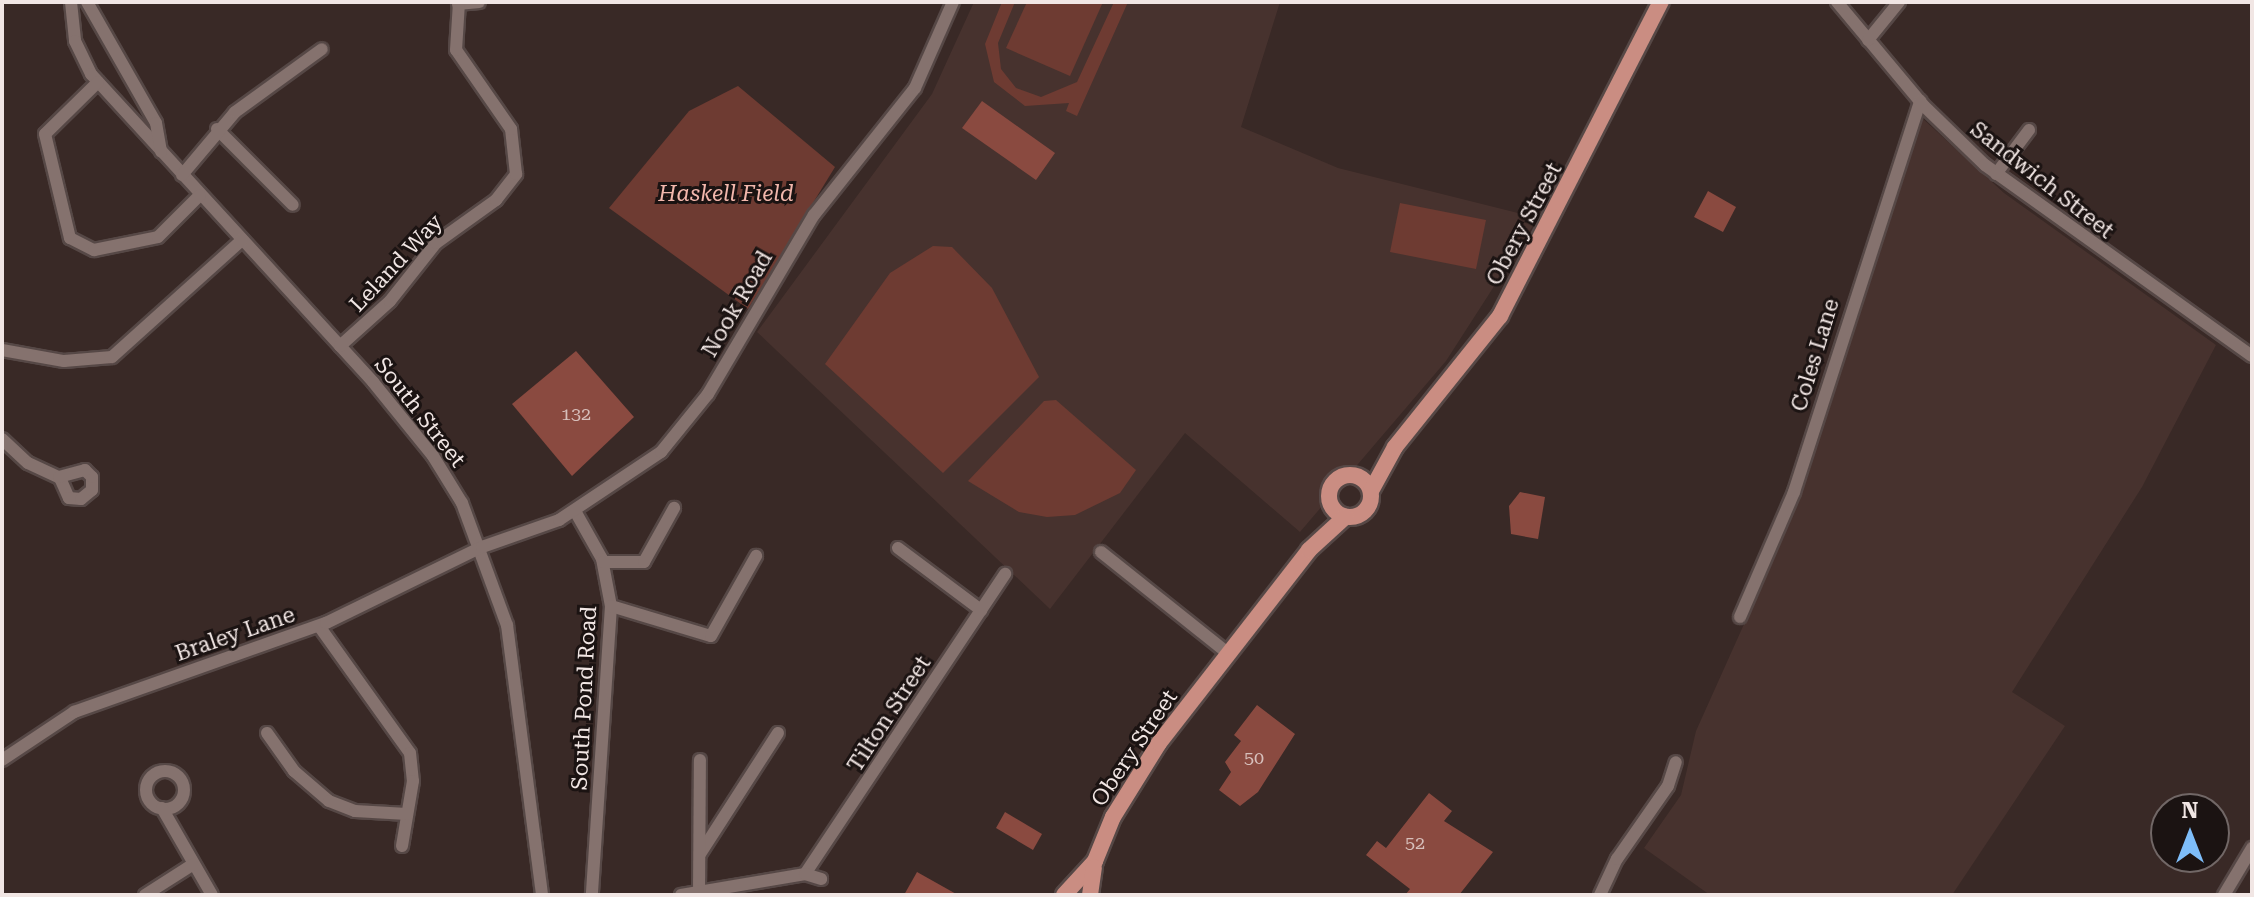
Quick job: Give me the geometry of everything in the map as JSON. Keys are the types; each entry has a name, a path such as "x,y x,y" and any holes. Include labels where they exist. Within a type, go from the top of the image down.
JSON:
{"main road":[{"name":"Obery Street","path":"1064,895 1095,861 1143,767 1309,550 1345,517 1364,513 1371,491 1395,447 1500,316 1661,2"},
{"name":"Obery Street","path":"1309,550 1335,481 1356,476 1395,447"},
{"path":"1356,476 1371,491"},
{"path":"1329,501 1345,517"},
{"name":"Obery Street","path":"1090,895 1095,861"}],"street":[{"name":"South Street","path":"71,2 75,41 98,82 340,346 433,456 482,547 508,632 542,895"},
{"name":"South Street","path":"87,2 156,123 161,153"},
{"name":"Leland Way","path":"340,346 390,301 436,243 496,200 516,174 511,129 456,50 459,3 479,2"},
{"name":"Nook Road","path":"482,547 575,511 682,431 814,215 915,88 953,2"},
{"name":"Sandwich Street","path":"1837,2 1920,101 1996,174 2252,356"},
{"path":"1868,40 1899,2"},
{"path":"182,175 217,129 322,49"},
{"path":"98,82 45,134 70,238 94,250 158,237 200,195"},
{"name":"Coles Lane","path":"1740,617 1794,492 1920,101"},
{"path":"217,129 293,205"},
{"path":"1996,174 2029,130"},
{"path":"2,350 64,361 112,357 242,240"},
{"path":"2,439 28,463 59,477"},
{"path":"603,562 644,562 674,508"},
{"name":"South Pond Road","path":"575,511 603,562 611,606 592,895"},
{"name":"Braley Lane","path":"2,760 101,700 319,626 482,547"},
{"path":"898,548 981,610"},
{"path":"1101,552 1229,654"},
{"path":"611,606 711,636 756,556"},
{"name":"Tilton Street","path":"805,874 1005,574"},
{"path":"319,626 410,753 402,846"},
{"path":"267,733 294,771 329,801 355,811 407,814"},
{"path":"700,854 778,733"},
{"path":"699,892 700,760"},
{"path":"1600,895 1617,859 1668,786 1676,762"},
{"path":"162,808 212,895"},
{"path":"2224,895 2252,848"},
{"path":"145,895 192,865"},
{"path":"681,895 805,874 821,879"}],"shaded area":[{"path":"974,2 1280,2 1241,127 1338,168 1538,218 1446,361 1300,532 1185,433 1050,609 757,332 932,94"},
{"path":"1922,118 2004,193 2216,345 2142,487 2012,692 2065,726 1952,895 1710,895 1644,848 1681,795 1696,731 1789,524 1915,122"}],"green space":[{"path":"1002,2 1015,2 998,43 1001,69 1016,88 1041,97 1077,82 1114,2 1128,2 1077,116 1066,111 1069,103 1025,106 994,82 985,44"},
{"path":"1027,2 1103,2 1070,76 1006,48"},
{"name":"Haskell Field","path":"738,86 835,167 748,309 609,208 689,111"},
{"path":"1400,203 1486,220 1476,269 1390,252"},
{"path":"933,246 952,247 992,288 1039,377 943,473 825,364 890,273"},
{"path":"1056,400 1136,470 1120,493 1075,515 1047,517 1019,512 968,481 1044,401"}],"building":[{"path":"982,101 1055,153 1036,180 962,128"},
{"path":"1708,191 1736,207 1723,232 1694,217"},
{"path":"576,351 634,417 572,476 512,404"},
{"path":"1520,492 1545,497 1538,539 1511,534 1509,506"},
{"path":"1257,705 1295,734 1258,792 1240,806 1219,790 1231,772 1225,762 1241,741 1234,735"},
{"path":"1429,793 1452,811 1444,821 1493,852 1459,895 1405,895 1410,889 1366,855 1377,841 1386,848"},
{"path":"1005,812 1042,834 1033,850 996,828"},
{"path":"917,872 958,895 904,895"}]}
